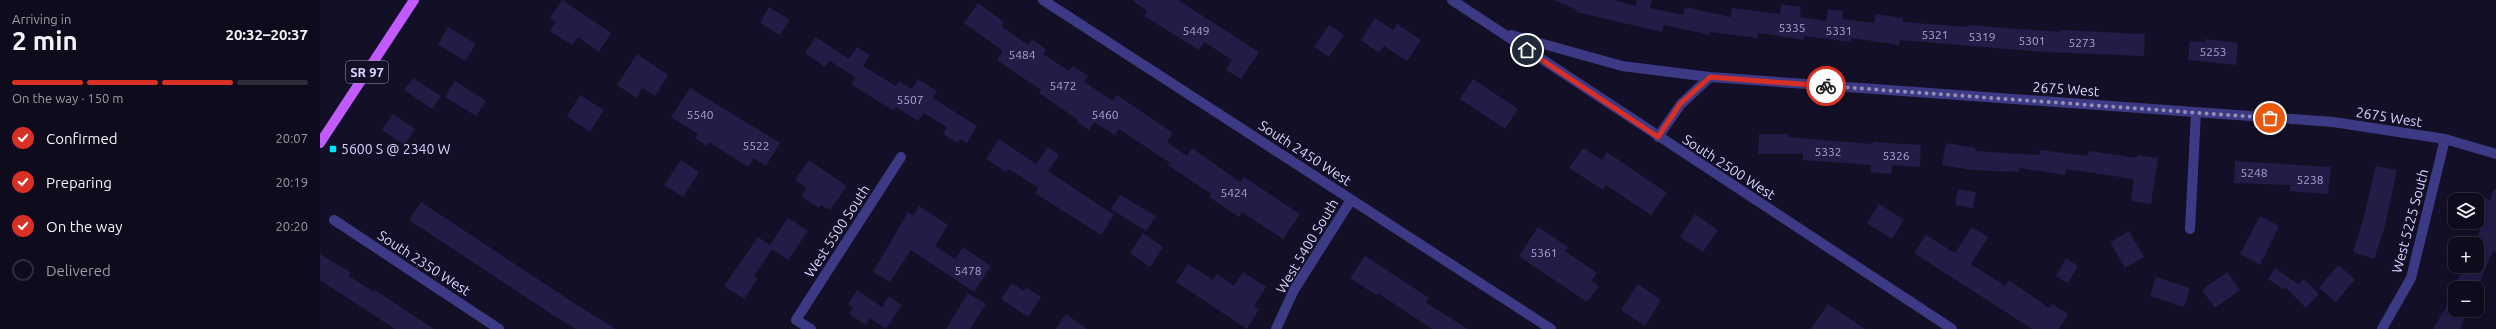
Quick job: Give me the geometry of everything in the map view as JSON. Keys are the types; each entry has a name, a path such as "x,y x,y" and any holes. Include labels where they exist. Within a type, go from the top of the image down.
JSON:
{"main road":[{"name":"SR 97","path":"320,143 414,0"}],"street":[{"name":"South 2450 West","path":"1042,0 1551,329"},
{"name":"South 2500 West","path":"1452,0 1658,137 1952,329"},
{"name":"2675 West","path":"1501,32 1622,66 1710,77 2333,122 2445,139 2496,154"},
{"path":"1658,137 1680,104 1710,77"},
{"path":"2190,229 2196,112"},
{"name":"West 5225 South","path":"2382,329 2411,278 2445,139"},
{"name":"West 5500 South","path":"811,329 796,320 901,157"},
{"name":"West 5400 South","path":"1276,329 1294,290 1351,200"},
{"name":"South 2350 West","path":"334,220 499,329"}],"building":[{"path":"562,0 611,33 599,52 578,37 572,45 550,31 556,22 550,18"},
{"path":"1132,0 1178,0 1259,52 1241,79 1226,70 1232,60 1204,42 1199,50 1144,16 1147,11"},
{"path":"1554,0 1613,0 1636,6 1637,0 1652,0 1650,8 1683,15 1685,7 1731,17 1732,8 1780,14 1781,4 1801,7 1800,17 1826,21 1828,9 1843,11 1842,19 1874,23 1876,14 1903,18 1903,22 1968,27 1968,25 2060,32 2060,30 2145,34 2144,56 2044,52 1900,40 1899,45 1852,38 1851,42 1804,36 1804,40 1758,33 1757,38 1710,32 1710,35 1664,25 1662,32 1576,12 1577,10"},
{"path":"978,3 1004,22 1001,26 1028,45 1032,39 1046,49 1043,54 1069,71 1073,66 1088,76 1084,82 1113,101 1117,95 1173,133 1167,142 1187,156 1192,148 1240,182 1244,177 1300,214 1283,239 1242,212 1239,217 1209,197 1211,194 1168,165 1170,163 1119,129 1115,135 1094,122 1089,130 1077,122 1078,120 1039,93 1041,90 997,60 1003,51 964,23"},
{"path":"769,7 790,20 780,35 760,23"},
{"path":"1375,18 1393,30 1397,24 1421,40 1407,61 1384,46 1379,53 1361,40"},
{"path":"1329,25 1344,35 1329,57 1314,47"},
{"path":"448,27 476,44 465,61 438,44"},
{"path":"816,37 849,59 857,47 870,55 863,66 896,86 899,81 912,89 918,79 937,91 933,98 977,126 967,143 960,139 958,143 943,134 947,127 924,113 918,121 896,107 894,111 851,84 855,77 830,61 825,67 805,53"},
{"path":"2205,39 2238,43 2236,65 2188,60 2190,41 2205,42"},
{"path":"637,54 668,75 655,96 642,88 636,98 617,85"},
{"path":"413,78 441,96 432,109 404,90"},
{"path":"1473,79 1518,109 1505,129 1460,99"},
{"path":"455,81 486,101 476,116 445,97"},
{"path":"690,88 780,143 766,166 754,158 748,167 709,142 706,146 695,138 698,134 671,117"},
{"path":"580,95 604,110 590,132 567,116"},
{"path":"393,114 415,129 404,145 382,130"},
{"path":"1759,134 1788,134 1787,137 1873,144 1873,142 1921,145 1920,167 1892,165 1891,174 1870,172 1871,165 1803,160 1803,154 1758,154"},
{"path":"999,139 1036,164 1048,147 1059,155 1048,171 1114,215 1101,235 1035,193 1038,188 1009,169 1006,172 986,159"},
{"path":"1946,143 1975,148 1975,151 2039,155 2040,150 2088,156 2089,151 2137,158 2137,155 2158,158 2151,204 2131,201 2134,179 2066,169 2065,175 2020,168 2019,172 1971,170 1942,165"},
{"path":"1583,148 1602,160 1607,152 1667,193 1651,215 1606,185 1603,190 1569,168"},
{"path":"681,160 699,172 683,197 664,185"},
{"path":"809,160 847,186 830,210 821,205 819,208 801,196 807,188 795,180"},
{"path":"2235,161 2331,167 2328,194 2289,191 2290,185 2234,183"},
{"path":"2376,166 2397,170 2384,230 2374,259 2353,252 2363,220"},
{"path":"1958,189 1976,192 1973,208 1955,205"},
{"path":"2494,189 2496,189 2496,252 2493,251 2484,272 2484,237 2477,237 2480,229 2484,229 2484,197 2490,200"},
{"path":"1120,195 1156,216 1146,231 1111,209"},
{"path":"421,202 616,329 576,329 556,317 409,220"},
{"path":"1879,204 1904,220 1892,239 1867,223"},
{"path":"919,206 948,225 935,246 955,259 963,247 991,266 974,292 911,250 890,282 873,272 908,212 913,216"},
{"path":"1695,214 1718,230 1703,252 1680,237"},
{"path":"2260,216 2279,226 2260,265 2240,254"},
{"path":"788,218 808,231 788,260 772,249 754,276 758,278 744,299 724,286 758,237 770,245"},
{"path":"1538,227 1568,247 1565,251 1597,273 1591,281 1599,286 1587,302 1519,256"},
{"path":"1972,227 1988,237 1971,264 2005,286 2009,280 2049,308 2052,304 2068,314 2059,329 2032,329 1914,253 1926,235 1955,253"},
{"path":"2129,231 2144,257 2125,268 2110,242"},
{"path":"1143,233 1163,247 1150,267 1130,253"},
{"path":"320,254 351,273 349,276 374,292 375,290 434,329 395,329 320,280"},
{"path":"1365,256 1429,298 1426,303 1468,329 1432,329 1378,293 1376,295 1350,278"},
{"path":"2066,258 2078,266 2068,283 2056,276"},
{"path":"1188,264 1213,280 1217,274 1234,286 1243,272 1266,287 1254,306 1259,309 1247,329 1176,282"},
{"path":"2338,265 2355,279 2336,302 2319,288"},
{"path":"2275,268 2298,284 2304,279 2319,294 2306,308 2286,288 2284,290 2268,279"},
{"path":"2227,272 2240,290 2215,308 2202,290"},
{"path":"2460,273 2483,273 2480,281 2457,281"},
{"path":"2156,277 2190,288 2184,307 2150,296"},
{"path":"1012,283 1024,291 1026,287 1041,297 1028,317 1001,299"},
{"path":"1638,284 1661,300 1645,326 1621,310"},
{"path":"857,290 882,307 889,296 902,305 886,329 870,318 866,325 849,314 853,308 848,304"},
{"path":"968,293 986,304 970,329 946,329"},
{"path":"1828,304 1865,329 1811,329"},
{"path":"2448,304 2448,317 2465,317 2460,329 2433,329"},
{"path":"1066,314 1087,329 1056,329"}],"way so far":[{"path":"1826,86 2270,118"}],"place":[{"name":"5600 S @ 2340 W","path":"333,149"}],"route":[{"path":"1527,50 1658,137 1680,104 1710,77 1826,86"}]}
